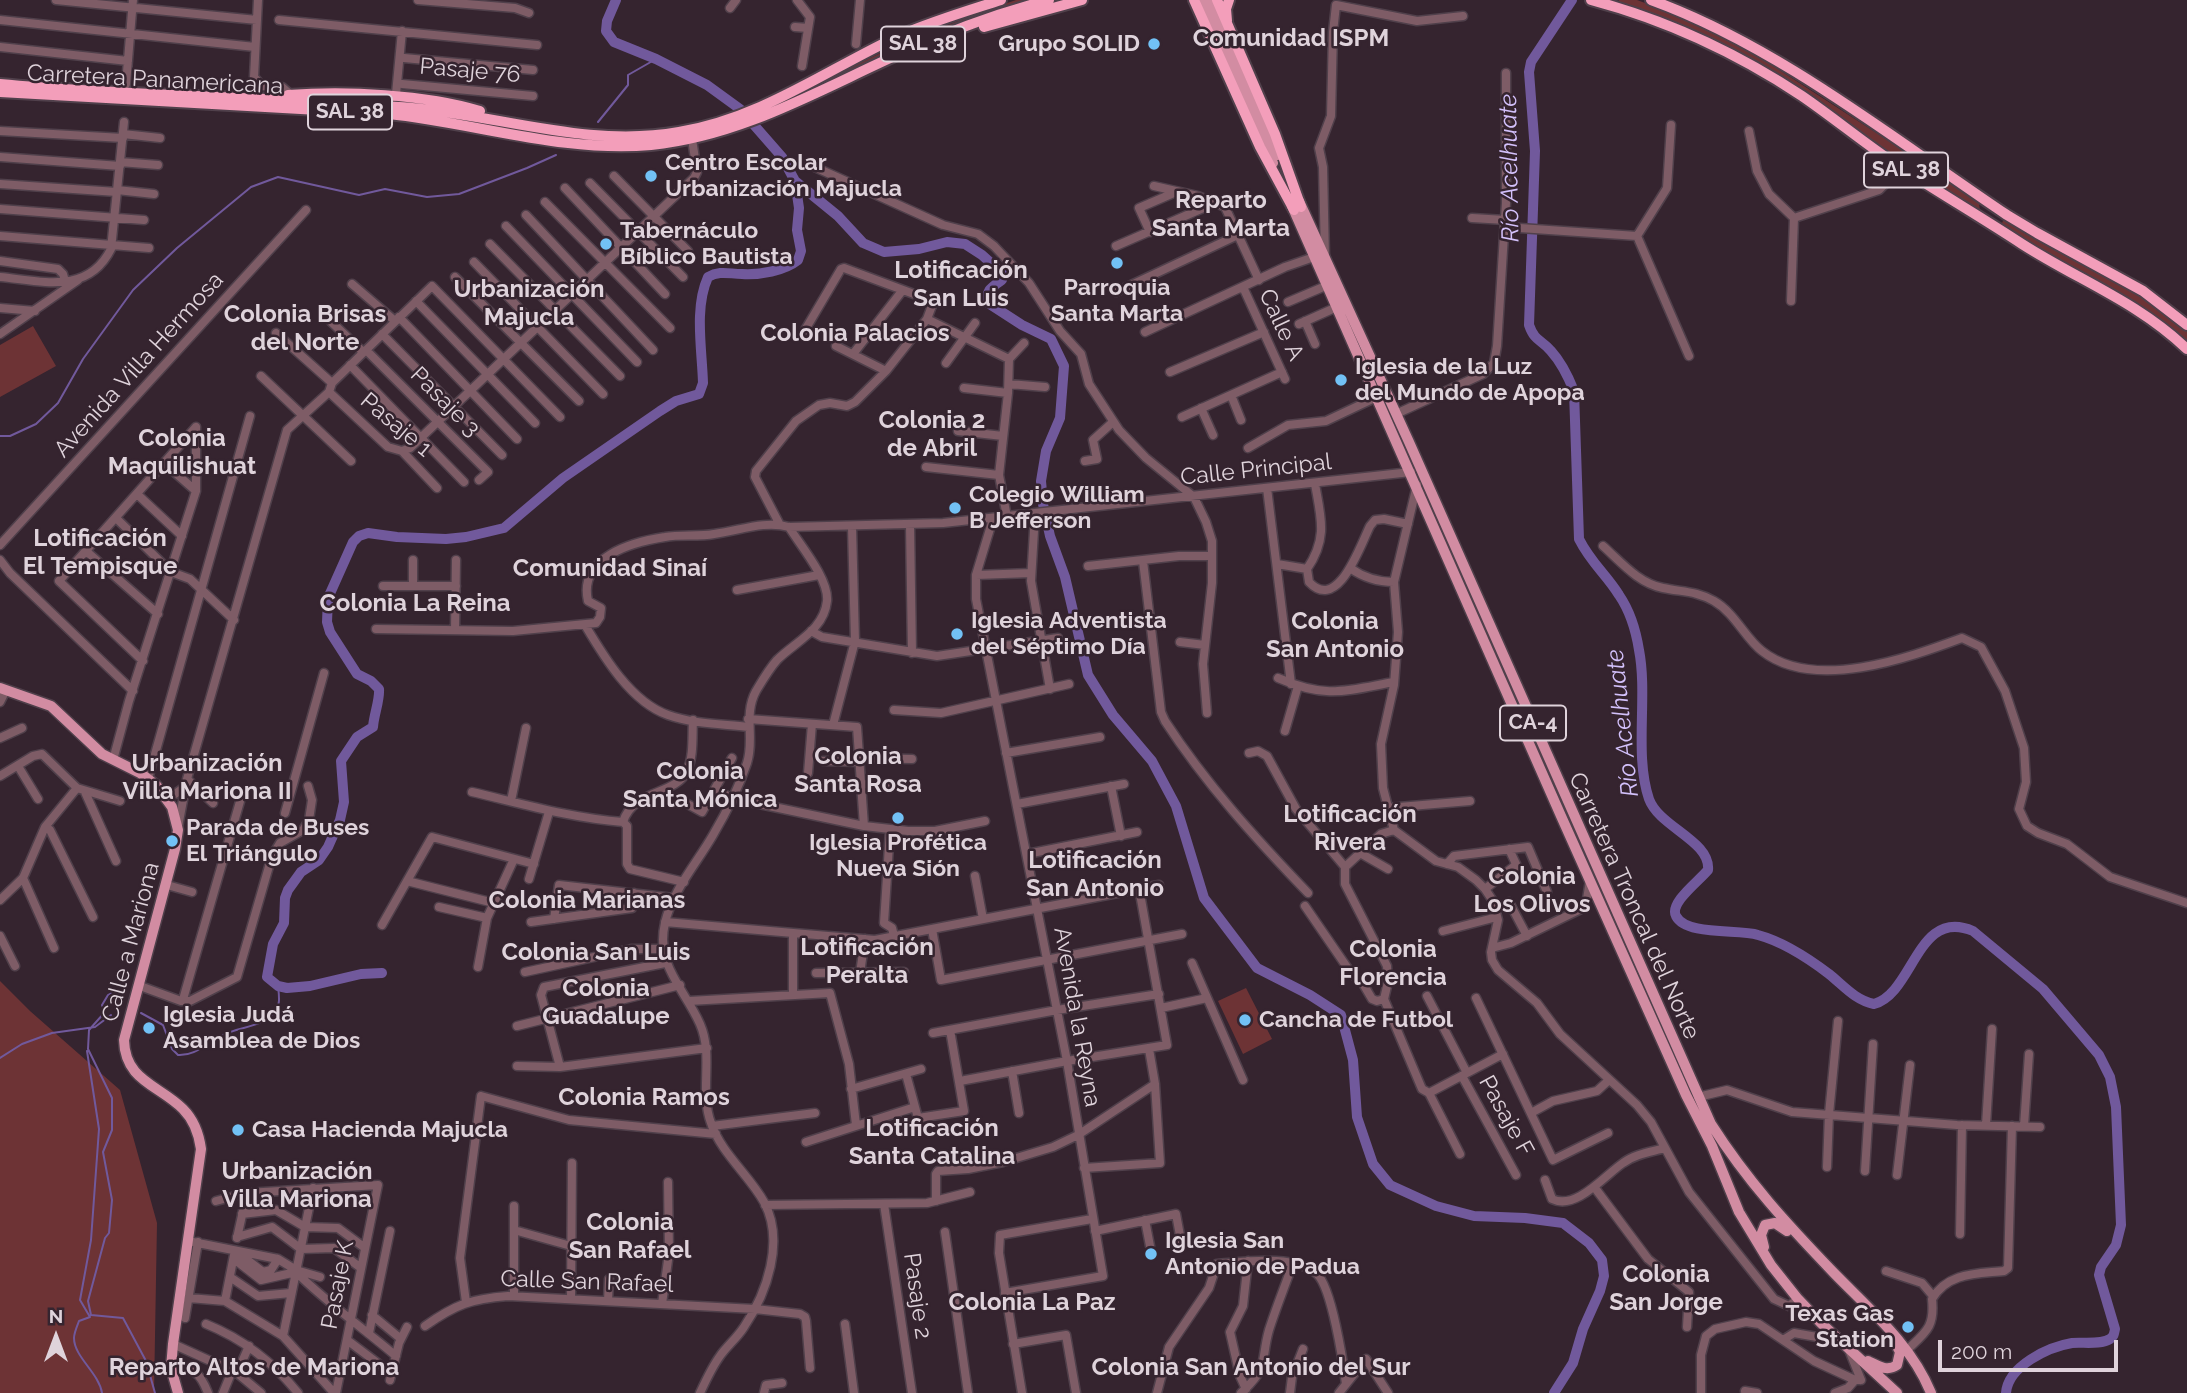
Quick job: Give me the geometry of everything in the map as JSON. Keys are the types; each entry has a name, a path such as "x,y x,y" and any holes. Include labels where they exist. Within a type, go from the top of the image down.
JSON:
{"highway":[{"path":"935,22 982,0"},
{"name":"SAL 38","path":"800,95 868,52 935,22 1001,0"},
{"name":"SAL 38","path":"800,95 933,39 1049,0"},
{"path":"933,39 1082,0"},
{"path":"1229,0 1226,17 1233,40 1275,134 1297,208"},
{"name":"SAL 38","path":"1591,0 1646,16 1754,67 1802,96 1897,165 2080,277 2132,304 2187,349"},
{"name":"SAL 38","path":"1651,0 1713,27 1785,66 2007,215 2143,291 2187,325"},
{"path":"1206,1 1233,40"},
{"path":"1206,1 1260,147 1297,208"},
{"name":"Carretera Panamericana","path":"0,84 420,109 611,137 695,135"},
{"name":"Carretera Panamericana","path":"0,92 389,114 598,145 642,146 755,120 800,95"},
{"path":"251,98 290,94 398,97 475,110 526,126"},
{"path":"1973,212 1982,214 1988,211 1989,204 1986,201"},
{"path":"2001,230 1998,220 2001,215 2007,215"}],"main road":[{"name":"Carretera Troncal del Norte","path":"1206,1 1297,208 1396,414 1711,1124 1745,1175 1774,1210 1907,1350 1931,1393"},
{"name":"Carretera Troncal del Norte","path":"1297,208 1314,257 1686,1095 1712,1146 1739,1212 1771,1265 1798,1299 1816,1319 1897,1393"},
{"path":"3,689 51,706 102,754 148,779 163,793 172,807 178,830"},
{"name":"Calle a Mariona","path":"178,830 167,885 126,1031 126,1057 132,1069 183,1109 200,1140 201,1160 193,1241 173,1344 171,1368 178,1393"},
{"path":"1771,1265 1761,1237 1763,1228 1768,1224 1779,1225 1810,1248"},
{"path":"1852,1352 1883,1368 1897,1365 1900,1352 1885,1324"}],"street":[{"path":"56,0 133,4 257,20"},
{"path":"258,0 253,75 262,86 282,87 290,94"},
{"path":"418,0 515,9 529,13"},
{"path":"730,8 736,0"},
{"path":"797,0 810,17 802,66"},
{"path":"856,44 860,0"},
{"path":"127,84 133,4"},
{"path":"1326,264 1320,148 1331,116 1332,32 1336,5 1417,21 1463,16"},
{"path":"0,20 255,47"},
{"path":"279,20 537,45"},
{"path":"795,27 808,28"},
{"path":"398,97 402,84 404,32"},
{"path":"398,97 396,94 404,32"},
{"path":"0,47 128,61"},
{"path":"404,58 533,69"},
{"path":"1396,414 1483,374 1494,363 1505,224 1506,72"},
{"name":"Pasaje 76","path":"402,84 533,96"},
{"path":"0,334 56,297 106,259 111,245 124,122"},
{"path":"1637,236 1667,188 1671,125"},
{"path":"0,131 160,138"},
{"path":"1749,131 1757,171 1769,194 1794,218 1791,301"},
{"path":"401,450 410,448 421,438 696,175 695,135"},
{"path":"0,157 158,166"},
{"path":"808,164 943,225 978,233 994,246 1029,283 1060,331 1081,354 1089,384 1113,422 1146,458 1194,496 1212,541 1212,583 1203,664 1207,713"},
{"path":"1794,218 1879,190 1892,177 1897,165"},
{"path":"614,176 688,251"},
{"path":"590,183 683,277"},
{"path":"0,184 154,194"},
{"path":"1154,186 1217,202 1225,207 1259,280"},
{"path":"565,188 666,294"},
{"path":"1150,232 1139,208 1177,191"},
{"path":"545,202 670,328"},
{"path":"1116,246 1217,202"},
{"path":"0,209 144,220"},
{"name":"Avenida Villa Hermosa","path":"0,545 4,533 306,210"},
{"path":"526,215 653,350"},
{"path":"1472,218 1522,228 1637,236"},
{"path":"506,226 637,362"},
{"path":"1116,292 1238,235"},
{"path":"0,236 149,248"},
{"path":"1637,236 1689,356"},
{"path":"490,244 620,376"},
{"path":"1145,332 1314,257"},
{"path":"0,261 58,269 65,281"},
{"path":"474,262 603,394"},
{"path":"703,1393 715,1363 755,1309 765,1284 773,1244 771,1223 765,1205 714,1130 706,1103 705,1036 689,1001 665,963 662,949 665,922 674,898 715,833 748,761 748,723 750,704 755,692 776,661 819,622 827,602 827,593 819,575 784,526 755,477 755,471 796,421 819,405 852,405 886,371 927,319 933,303 848,269 841,269 805,330"},
{"path":"0,277 53,282 78,280"},
{"path":"455,277 579,401"},
{"path":"53,282 57,287 56,297"},
{"path":"352,284 397,319 517,439"},
{"path":"1288,302 1328,285"},
{"path":"178,830 187,783 287,430 329,392 332,383 432,286 560,417"},
{"name":"Calle A","path":"1231,395 1284,376 1243,287"},
{"path":"853,354 902,291"},
{"path":"416,302 535,423"},
{"path":"0,307 35,311"},
{"path":"1315,344 1302,323 1337,307"},
{"path":"323,314 365,351"},
{"path":"927,319 1009,359"},
{"path":"946,363 975,323"},
{"path":"1170,372 1264,332"},
{"name":"Pasaje 1","path":"275,333 332,383"},
{"path":"382,334 502,455"},
{"path":"1007,517 999,475 1009,359 1024,343"},
{"path":"836,346 886,371"},
{"name":"Pasaje 3","path":"365,351 488,472 480,481"},
{"path":"350,365 464,482"},
{"path":"261,376 351,461"},
{"path":"964,388 1045,387"},
{"name":"Pasaje 1","path":"329,392 388,447 401,450 437,488"},
{"path":"1182,417 1231,395 1241,420"},
{"path":"1248,448 1288,425 1326,421 1377,397"},
{"path":"1201,408 1213,435"},
{"path":"148,779 250,416"},
{"path":"1085,461 1097,459 1093,440 1113,422"},
{"path":"113,760 133,691 143,662 158,614 195,491 196,427 59,582 143,662"},
{"path":"958,431 1003,436"},
{"path":"164,463 195,491"},
{"path":"926,467 999,475"},
{"name":"Calle Principal","path":"784,526 852,527 993,519 1411,472"},
{"path":"1315,484 1322,532 1313,560 1307,569 1309,582 1314,587 1327,591 1336,587 1350,568 1375,520 1408,524"},
{"path":"1416,485 1395,582 1398,632 1394,682 1381,744 1381,769 1387,808 1394,830 1426,854 1458,867 1485,888 1493,901 1497,917 1492,948 1492,960 1497,970 1537,1003 1560,1034 1637,1105 1689,1192 1774,1299 1789,1306 1798,1299"},
{"path":"1267,488 1294,685 1285,731"},
{"path":"137,494 182,536"},
{"path":"1037,514 1031,573 1050,689"},
{"path":"116,517 170,572 190,579 234,620"},
{"name":"Avenida la Reyna","path":"993,519 976,575 976,599 1067,1061 1103,1276 1005,1293"},
{"path":"376,629 513,631 596,623 602,612 601,608 589,601 586,590 593,570 605,556 628,546 667,536 712,535 772,523 784,526"},
{"path":"910,525 912,653"},
{"path":"833,725 855,642 852,527"},
{"path":"1603,546 1640,579 1661,588 1692,591 1716,602 1741,625 1762,651 1788,664 1829,671 1864,667 1918,654 1962,638 1981,648 2005,691 2024,748 2025,782 2019,809 2027,825 2038,833 2067,844 2110,877 2187,903"},
{"path":"86,551 158,614"},
{"path":"1088,566 1179,556 1212,556"},
{"path":"413,560 413,586"},
{"path":"456,560 456,630"},
{"path":"0,561 133,691"},
{"path":"1143,561 1161,712 1165,721 1229,808 1308,893"},
{"path":"1277,564 1307,569"},
{"path":"1350,568 1374,581 1395,582"},
{"path":"976,575 1031,573"},
{"path":"737,590 819,575"},
{"path":"383,586 456,586"},
{"path":"585,625 623,682 667,715 693,720 833,725 859,729 864,826"},
{"path":"811,631 822,637 937,656 1058,638"},
{"path":"1180,642 1205,645"},
{"path":"285,813 324,673"},
{"path":"1278,678 1294,685 1330,693 1394,682"},
{"path":"894,710 940,713 1069,684"},
{"path":"0,702 3,689"},
{"path":"684,881 629,869 627,826 624,822 627,812 638,800 669,786 687,772 692,750 693,720"},
{"path":"808,773 812,724"},
{"path":"0,738 22,728"},
{"path":"511,802 526,728"},
{"path":"1006,753 1100,737"},
{"path":"1249,753 1258,751 1267,756 1296,809 1345,867 1345,884 1387,966 1388,982 1384,999 1422,1089 1429,1093 1460,1154"},
{"path":"0,776 33,756 45,755 81,790 116,861"},
{"path":"682,801 702,812 732,758"},
{"path":"823,761 912,759"},
{"path":"18,766 38,799"},
{"path":"163,793 175,794 187,783"},
{"path":"187,783 213,803"},
{"path":"1017,804 1124,784"},
{"path":"862,785 915,787"},
{"path":"140,986 181,1001 190,1001 237,977 272,856 280,843 303,830 309,820 312,800 308,786"},
{"path":"1111,786 1121,836"},
{"path":"715,789 731,799 890,830 935,831 985,821"},
{"path":"81,790 120,801"},
{"path":"0,900 23,878 46,827 81,790"},
{"path":"472,792 550,812 591,820 624,822"},
{"path":"184,996 241,798"},
{"path":"1387,808 1470,801"},
{"path":"529,879 550,812"},
{"path":"46,827 50,830 93,917"},
{"path":"890,830 884,923 892,928 894,936"},
{"path":"1345,867 1381,834 1394,830"},
{"path":"1027,854 1137,832"},
{"path":"382,925 432,837 534,864"},
{"path":"1447,864 1454,856 1528,847 1547,892"},
{"path":"1509,849 1523,879"},
{"path":"1360,853 1388,869"},
{"path":"478,967 487,918 514,859"},
{"path":"1485,888 1516,865"},
{"path":"975,876 982,919"},
{"path":"23,878 54,948"},
{"path":"1492,948 1505,946 1581,909 1587,900 1590,880"},
{"path":"407,881 494,903"},
{"path":"167,885 192,892"},
{"path":"665,922 876,940 1159,885"},
{"path":"554,919 559,886 674,898"},
{"path":"960,1081 1167,1045 1139,888"},
{"path":"531,922 632,908 634,893"},
{"path":"1509,902 1527,936"},
{"path":"1305,906 1372,999 1384,999"},
{"path":"439,907 487,918"},
{"path":"1443,931 1497,917"},
{"path":"932,929 941,980 1181,934"},
{"path":"793,933 793,995"},
{"path":"0,936 15,966"},
{"path":"860,972 864,939"},
{"path":"525,972 631,949 662,949"},
{"path":"560,1067 541,995 544,987 665,963"},
{"path":"1192,963 1243,1080"},
{"path":"816,973 904,972"},
{"path":"517,1026 680,985"},
{"path":"689,1001 830,993 849,1064 856,1125"},
{"path":"933,1033 1159,994"},
{"name":"Pasaje F","path":"1427,996 1516,1175"},
{"path":"1161,1008 1207,998"},
{"path":"1476,998 1553,1160 1608,1133"},
{"path":"1827,1167 1829,1114 1839,1021"},
{"path":"1986,1125 1992,1029"},
{"path":"906,1074 918,1118 961,1113 964,1108 950,1030"},
{"path":"1864,1171 1873,1044"},
{"path":"517,1066 560,1067 707,1048"},
{"path":"1084,1168 1160,1163 1155,1084 1149,1049"},
{"path":"1429,1093 1503,1054"},
{"path":"2024,1126 2029,1054"},
{"path":"1897,1175 1910,1065"},
{"path":"851,1089 921,1069"},
{"path":"1012,1071 1019,1113"},
{"path":"1531,1113 1553,1101 1597,1091 1609,1080"},
{"path":"936,1201 936,1174 941,1170 968,1169 1003,1162 1053,1147 1078,1135 1155,1084"},
{"path":"1698,1097 1727,1090 1792,1112 1962,1125 2040,1127"},
{"path":"466,1302 460,1258 481,1096 569,1120 714,1130 815,1113"},
{"path":"806,1142 915,1107"},
{"path":"1961,1234 1962,1125"},
{"path":"1933,1296 1963,1275 2001,1272 2008,1268 2012,1126"},
{"path":"1545,1180 1549,1194 1557,1201 1570,1200 1595,1188 1624,1162 1665,1148"},
{"path":"570,1299 572,1163"},
{"path":"662,1304 669,1253 668,1182"},
{"name":"Pasaje K","path":"313,1188 378,1185 335,1393"},
{"path":"216,1201 247,1194 313,1188 283,1336"},
{"path":"1595,1188 1647,1259 1689,1292 1687,1327"},
{"path":"765,1205 936,1201 970,1192"},
{"path":"225,1301 247,1194"},
{"name":"Pasaje 2","path":"884,1204 912,1393"},
{"path":"514,1206 514,1296"},
{"path":"242,1214 276,1210 306,1227 338,1228 365,1248"},
{"path":"1095,1231 1176,1214 1181,1241"},
{"path":"1022,1393 999,1253 999,1238 1002,1233 1092,1219"},
{"path":"1145,1220 1150,1246"},
{"path":"237,1237 272,1227 301,1250 334,1248 361,1268"},
{"path":"514,1230 571,1246"},
{"path":"369,1333 390,1231"},
{"path":"944,1232 968,1393"},
{"path":"185,1318 193,1241 234,1254 278,1259 296,1271 322,1298 351,1318 396,1356"},
{"path":"234,1254 262,1276 296,1271 320,1277"},
{"path":"262,1276 271,1270 278,1259"},
{"path":"1244,1391 1230,1332 1243,1306 1248,1261"},
{"path":"1157,1393 1169,1347 1209,1288 1217,1264 1248,1261 1293,1263 1317,1274 1325,1287 1346,1384"},
{"path":"1244,1391 1264,1365 1270,1329 1293,1263"},
{"path":"1886,1271 1922,1283 1933,1296 1933,1320 1929,1329 1907,1350"},
{"path":"230,1277 258,1296 291,1293"},
{"path":"608,1301 609,1279"},
{"name":"Calle San Rafael","path":"425,1326 466,1302 514,1296 755,1309"},
{"path":"188,1298 225,1301 254,1317 283,1336 335,1393"},
{"path":"755,1309 800,1314 805,1317 810,1368"},
{"path":"372,1315 401,1339"},
{"path":"1811,1335 1818,1330 1816,1319"},
{"path":"1701,1393 1701,1354 1703,1343 1710,1332 1752,1322 1814,1361 1854,1380 1861,1380 1852,1352"},
{"path":"206,1324 249,1346 285,1377 298,1393"},
{"path":"845,1324 854,1393"},
{"path":"346,1339 391,1377 407,1327"},
{"path":"1783,1340 1794,1333 1840,1341"},
{"path":"1013,1344 1066,1335 1076,1393"},
{"path":"173,1344 235,1372 261,1393"},
{"path":"223,1393 249,1346"},
{"path":"1290,1393 1292,1377 1303,1349"},
{"path":"1339,1393 1366,1359 1386,1391"},
{"path":"171,1368 196,1371 202,1377 208,1393"},
{"path":"1835,1393 1848,1388 1854,1380"},
{"path":"764,1393 766,1385 782,1384"},
{"path":"1745,1391 1757,1393"}],"shaded area":[{"path":"1016,0 1043,0 806,93 808,89 884,52"},
{"path":"1637,0 1661,9 1747,49 1915,158 1979,203 1980,211 1973,209 1802,95 1712,44 1618,2"},
{"path":"2003,221 2008,221 2134,292 2187,331 2187,343 2125,298 2013,235 2001,225"},
{"path":"33,326 56,366 0,397 0,345"},
{"path":"0,981 120,1090 157,1223 154,1393 0,1393"},
{"name":"Cancha de Futbol","path":"1246,988 1272,1039 1243,1054 1218,1001"}],"waterway":[{"path":"616,0 607,21 606,31 614,42 656,59 707,85 740,109 782,157 795,181 838,216 863,243 884,252 919,249 947,242 965,244 1002,273 1002,280 988,292 988,303 1022,325 1051,339 1064,366 1060,418 1046,451 1041,481 1043,504 1050,536 1065,577 1088,675 1113,715 1152,761 1176,806 1204,898 1257,968 1310,995 1341,1015 1353,1060 1357,1117 1373,1164 1390,1185 1436,1206 1474,1216 1563,1223 1589,1243 1602,1260 1604,1276 1600,1291 1583,1329 1573,1363 1554,1393"},
{"name":"Río Acelhuate","path":"1572,0 1531,62 1529,72 1535,151 1529,325 1536,338 1558,360 1574,391 1579,539 1623,601 1636,636 1642,687 1642,764 1649,799 1663,818 1693,842 1707,860 1708,870 1681,899 1675,911 1676,916 1690,927 1749,933 1777,942 1813,962 1855,996 1874,1004 1887,997 1898,985 1917,954 1940,931 1954,927 1973,931 2043,989 2099,1055 2110,1077 2116,1107 2121,1225 2116,1245 2101,1267 2099,1275 2115,1329 2114,1334 2106,1341 2072,1343 2041,1353 2021,1366 2008,1383 2006,1393"},
{"path":"598,122 628,85 628,75 656,59"},
{"path":"0,436 10,436 36,424 58,403 83,359 133,290 177,248 251,187 278,177 359,195 385,189 427,197 459,194 556,155"},
{"path":"382,973 361,974 310,986 287,988 278,986 267,977 273,944 284,923 288,890 301,872 319,860 328,847 340,820 344,802 341,761 357,737 373,727 379,698 379,689 371,681 357,674 330,632 327,622 328,598 353,542 368,533 446,539 504,528 563,478 660,411 676,401 699,394 703,383 700,315 708,277 721,273 772,272 798,260 801,251 797,230 799,208 795,181"},
{"path":"141,1013 163,1025 172,1049 178,1055 185,1055 229,1032 269,1018 278,1007 278,986"},
{"path":"117,990 108,995 102,1005 105,1012 89,1030 88,1049 112,1098 112,1130 103,1152 112,1200 109,1233 105,1238 88,1301 91,1315 123,1318 146,1361 155,1393"},
{"path":"0,1058 22,1044 52,1033 95,1027 111,1015"},
{"path":"87,1051 99,1129 91,1240 80,1300 90,1317 79,1321 74,1338 78,1352 102,1393"}],"place":[{"name":"Grupo SOLID","path":"1154,44"},
{"name":"Centro Escolar Urbanización Majucla","path":"651,176"},
{"name":"Tabernáculo Bíblico Bautista","path":"606,244"},
{"name":"Parroquia Santa Marta","path":"1117,263"},
{"name":"Iglesia de la Luz del Mundo de Apopa","path":"1341,380"},
{"name":"Colegio William B Jefferson","path":"955,508"},
{"name":"Iglesia Adventista del Séptimo Día","path":"957,634"},
{"name":"Iglesia Profética Nueva Sión","path":"898,818"},
{"name":"Parada de Buses El Triángulo","path":"172,841"},
{"name":"Cancha de Futbol","path":"1245,1020"},
{"name":"Iglesia Judá Asamblea de Dios","path":"149,1028"},
{"name":"Casa Hacienda Majucla","path":"238,1130"},
{"name":"Iglesia San Antonio de Padua","path":"1151,1254"},
{"name":"Texas Gas Station","path":"1908,1327"}],"district":[{"name":"Comunidad ISPM","path":"1291,39"},
{"name":"Reparto Santa Marta","path":"1221,215"},
{"name":"Lotificación San Luis","path":"961,285"},
{"name":"Urbanización Majucla","path":"529,304"},
{"name":"Colonia Brisas del Norte","path":"305,329"},
{"name":"Colonia Palacios","path":"855,334"},
{"name":"Colonia 2 de Abril","path":"932,435"},
{"name":"Colonia Maquilishuat","path":"182,453"},
{"name":"Lotificación El Tempisque","path":"100,553"},
{"name":"Comunidad Sinaí","path":"610,569"},
{"name":"Colonia La Reina","path":"415,604"},
{"name":"Colonia San Antonio","path":"1335,636"},
{"name":"Colonia Santa Rosa","path":"858,771"},
{"name":"Urbanización Villa Mariona II","path":"207,778"},
{"name":"Colonia Santa Mónica","path":"700,786"},
{"name":"Lotificación Rivera","path":"1350,829"},
{"name":"Lotificación San Antonio","path":"1095,875"},
{"name":"Colonia Los Olivos","path":"1532,891"},
{"name":"Colonia Marianas","path":"587,901"},
{"name":"Colonia San Luis","path":"596,953"},
{"name":"Lotificación Peralta","path":"867,962"},
{"name":"Colonia Florencia","path":"1393,964"},
{"name":"Colonia Guadalupe","path":"606,1003"},
{"name":"Colonia Ramos","path":"644,1098"},
{"name":"Lotificación Santa Catalina","path":"932,1143"},
{"name":"Urbanización Villa Mariona","path":"297,1186"},
{"name":"Colonia San Rafael","path":"630,1237"},
{"name":"Colonia San Jorge","path":"1666,1289"},
{"name":"Colonia La Paz","path":"1032,1303"},
{"name":"Reparto Altos de Mariona","path":"254,1368"},
{"name":"Colonia San Antonio del Sur","path":"1251,1368"}]}
